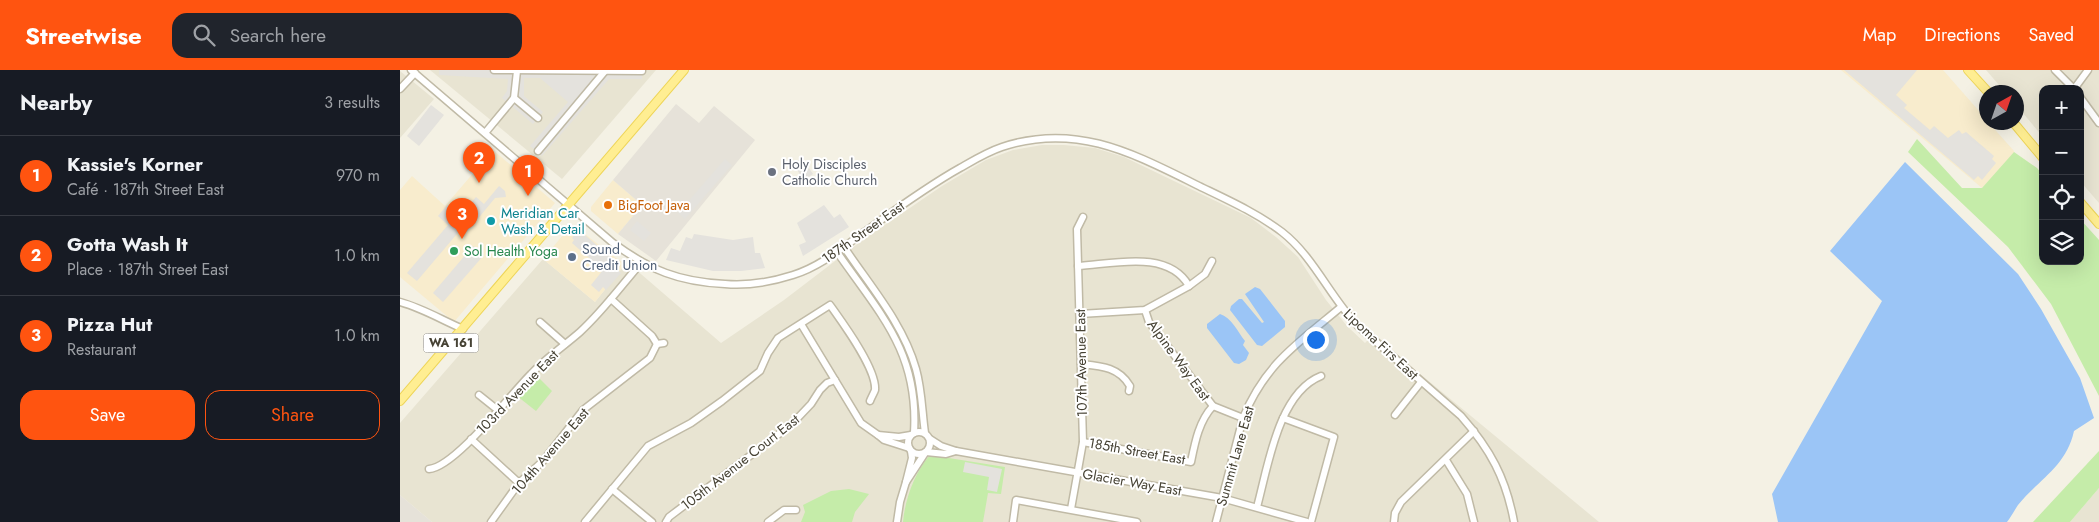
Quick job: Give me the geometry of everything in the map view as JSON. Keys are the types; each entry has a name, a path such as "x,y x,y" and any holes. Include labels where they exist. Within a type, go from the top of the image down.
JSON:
{"main road":[{"name":"WA 161","path":"400,401 684,70"},
{"path":"1968,70 1982,85"},
{"path":"2020,130 2039,153"},
{"path":"2084,207 2099,224"}],"street":[{"path":"494,70 642,72"},
{"path":"2055,70 2070,85"},
{"path":"2077,85 2088,70"},
{"path":"400,89 413,71"},
{"name":"187th Street East","path":"413,71 568,205 641,263 672,276 708,284 748,284 794,275 844,248 934,182 985,153 1029,140 1069,138 1105,144"},
{"path":"485,133 514,98 517,71"},
{"path":"538,151 605,71"},
{"path":"514,98 538,118"},
{"path":"2084,102 2099,123"},
{"name":"Lipoma Firs East","path":"1105,144 1136,156 1261,217 1284,233 1304,252 1341,307 1358,326 1461,416 1474,431 1496,463 1502,477 1514,522"},
{"name":"107th Avenue East","path":"1071,509 1083,442 1077,229 1083,217"},
{"path":"844,248 892,318 909,349 920,386 930,446 906,482"},
{"path":"837,252 879,310 902,351 914,390 916,412 913,434 908,441 912,458 900,502 897,522"},
{"path":"1080,314 1146,310 1190,286 1205,274 1212,261"},
{"path":"1078,266 1139,262 1162,263 1175,269 1185,277 1190,286"},
{"name":"103rd Avenue East","path":"429,469 437,468 471,439 499,411 532,372 581,331 641,263"},
{"path":"611,299 652,336 657,344 664,342"},
{"path":"400,302 422,309 443,321 463,329"},
{"path":"585,522 648,446 692,423 760,370 778,338 830,305 851,335 869,368 875,390 870,401"},
{"name":"Summit Lane East","path":"1216,522 1243,418 1249,403 1265,376 1286,351 1341,307"},
{"name":"Alpine Way East","path":"1146,310 1153,327 1213,406 1243,418"},
{"path":"540,322 565,344"},
{"path":"801,324 861,423 884,440 918,454 925,453"},
{"name":"104th Avenue East","path":"491,522 519,483 543,461 583,410 650,358 657,344"},
{"path":"1081,364 1107,367 1119,372 1130,386 1129,391"},
{"path":"1257,507 1279,425 1291,403 1308,381 1321,376"},
{"name":"105th Avenue Court East","path":"666,522 669,517 792,424 811,404 820,390 835,380"},
{"path":"1395,415 1422,382"},
{"path":"479,395 499,411"},
{"name":"185th Street East","path":"1083,442 1192,462 1199,429 1207,412 1213,406"},
{"path":"1283,418 1334,437 1311,522"},
{"path":"1394,522 1395,513 1400,502 1446,460 1474,431"},
{"path":"878,435 899,437 913,434 927,436"},
{"name":"Glacier Way East","path":"927,436 941,446 956,451 1222,498 1307,522"},
{"path":"471,439 519,483"},
{"name":"Glacier Way East","path":"925,453 946,454 956,451"},
{"path":"1446,460 1467,494 1474,522"},
{"path":"612,489 652,522"},
{"path":"1013,522 1016,500 1137,522"},
{"path":"768,522 784,510 796,510"}],"shaded area":[{"path":"430,70 656,70 562,179"},
{"path":"439,70 642,70 642,79 609,79 542,156 530,146 568,102 540,78 524,78 524,96 543,112 533,124 502,98 507,91 508,79 439,75"},
{"path":"1841,70 1943,70 1979,111 1979,130 1995,130 2014,151 2014,154 1982,188"},
{"path":"1844,70 1917,70 1896,95 1907,105 1904,108 1930,130 1934,126 1948,138 1959,130 1962,134 1966,132 1994,156 1992,159 1996,163 1982,180 1978,176 1974,180"},
{"path":"1986,70 2099,70 2099,203 2084,186 2084,85 2039,85 2039,132 2024,114 2024,85 1999,85"},
{"path":"400,71 434,99 400,138"},
{"path":"676,104 699,123 714,106 755,140 656,261 618,234 642,205 613,180"},
{"path":"431,105 444,115 419,146 407,136"},
{"path":"1042,145 1095,148 1124,157 1251,218 1298,257 1326,300 1347,326 1365,343 1373,335 1599,522 432,522 400,495 400,423 543,259 595,302 627,262 721,343 784,300 860,242 942,186 986,160 1013,150"},
{"path":"493,150 555,203 454,322 400,277 400,190 412,176 445,206"},
{"path":"802,158 813,174 804,180 793,164"},
{"path":"725,159 732,165 685,219 678,213"},
{"path":"613,180 642,205 618,234 591,211 591,207"},
{"path":"499,186 505,191 506,197 495,198 467,232 462,228 417,281 407,273 448,225 438,216 447,205 460,215 476,197 484,204"},
{"path":"824,205 834,218 840,214 849,227 803,256 799,245 806,242 797,223"},
{"path":"637,221 651,233 644,241 630,230"},
{"path":"577,228 616,258 622,262 627,262 595,302 543,259 568,229"},
{"path":"579,230 620,265 617,269 621,273 606,290 603,287 599,292 591,285 603,270 572,243 574,240 572,238"},
{"path":"694,234 733,240 753,237 755,253 760,253 765,268 741,271 713,271 666,260 671,248 680,251 686,237 692,239"},
{"path":"473,246 484,255 443,302 433,293"},
{"path":"965,462 1002,469 997,492 987,490 989,477 963,472"},
{"path":"2099,488 2099,522 2070,522"},
{"path":"400,495 432,522 400,522"}],"green space":[{"path":"1917,139 1962,188 1982,188 2014,152 2037,168 2039,170 2039,265 2084,265 2084,223 2099,240 2099,396 2051,304 2008,247 1908,152"},
{"path":"536,375 552,391 536,411 517,396"},
{"path":"2099,451 2099,488 2070,522 2033,522"},
{"path":"930,455 1005,467 1001,494 988,493 983,522 903,522 912,486 920,469"},
{"path":"849,489 869,494 855,512 852,522 801,522 805,512 803,505 831,491"}],"water":[{"path":"1905,162 2018,274 2041,309 2080,378 2094,418 2074,431 2065,454 2051,472 2018,505 2007,522 1778,522 1772,494 1882,301 1830,251"},
{"path":"1255,287 1260,289 1285,321 1285,327 1262,346 1257,345 1230,310 1231,306 1239,299 1242,299 1262,323 1264,322 1245,294"},
{"path":"1220,314 1231,321 1245,341 1243,345 1249,353 1246,360 1239,364 1234,363 1207,328 1207,324"}],"place":[{"name":"Holy Disciples Catholic Church","path":"772,172"},
{"name":"Gotta Wash It","path":"479,183"},
{"name":"Kassie's Korner","path":"528,196"},
{"name":"BigFoot Java","path":"608,205"},
{"name":"Meridian Car Wash & Detail","path":"491,221"},
{"name":"Pizza Hut","path":"462,239"},
{"name":"Sol Health Yoga","path":"454,251"},
{"name":"Sound Credit Union","path":"572,257"}]}
